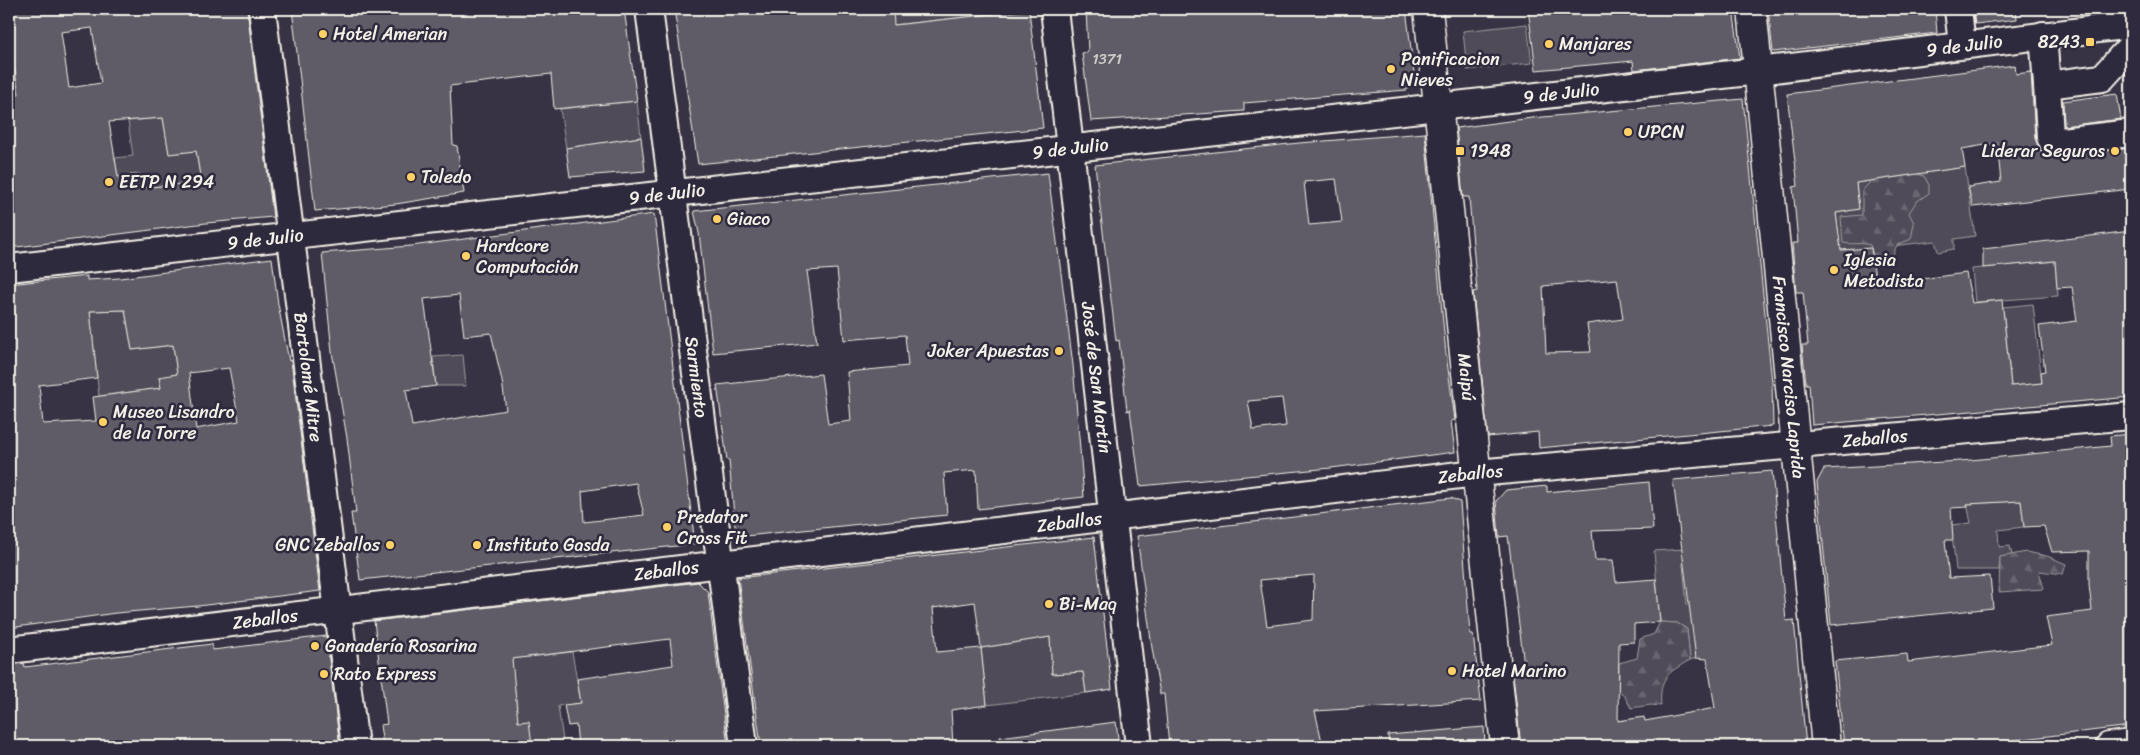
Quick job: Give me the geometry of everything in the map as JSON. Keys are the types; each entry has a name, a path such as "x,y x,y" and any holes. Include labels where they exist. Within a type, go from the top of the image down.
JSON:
{"main road":[{"name":"Maipú","path":"1428,9 1504,746"},
{"name":"Francisco Narciso Laprida","path":"1752,9 1826,746"}],"street":[{"name":"Bartolomé Mitre","path":"262,9 355,746"},
{"name":"Sarmiento","path":"650,9 744,746"},
{"name":"José de San Martín","path":"1054,9 1139,746"},
{"path":"1958,9 1962,45"},
{"name":"9 de Julio","path":"9,268 1758,71 2131,25"},
{"path":"2043,36 2050,137 2053,142 2131,133"},
{"path":"2047,85 2102,78 2131,46"},
{"name":"Zeballos","path":"9,650 1476,473 2131,416"},
{"path":"2108,746 2131,743"}],"green space":[{"path":"871,9 1028,9 1029,10 874,27"},
{"path":"1527,24 1532,63 1467,70 1463,31"},
{"path":"637,101 641,137 566,148 560,109"},
{"path":"163,118 169,153 196,151 201,182 141,188 139,174 118,177 115,158 133,156 128,121"},
{"path":"1965,167 1975,236 1954,239 1954,249 1938,252 1935,241 1841,252 1836,213 1859,209 1856,183"},
{"path":"1917,174 1924,176 1929,185 1929,193 1916,202 1909,213 1914,223 1911,239 1897,245 1891,259 1873,254 1870,245 1843,243 1841,217 1862,215 1862,191 1871,181"},
{"path":"2055,261 2058,296 1975,302 1972,269"},
{"path":"2033,304 2042,383 2011,386 2003,307"},
{"path":"125,310 132,350 173,345 177,374 159,377 161,388 99,396 90,311"},
{"path":"463,355 466,386 436,386 433,357"},
{"path":"2021,501 2024,527 1998,530 1999,547 2010,546 2012,555 2000,557 1999,570 1956,570 1951,525 1971,523 1967,504"},
{"path":"1684,549 1683,565 1687,605 1724,602 1693,630 1696,658 1690,660 1687,629 1677,623 1660,622 1654,551"},
{"path":"2026,552 2047,556 2066,564 2063,574 2039,571 2044,589 1999,592 2000,557"},
{"path":"1660,622 1677,623 1687,629 1690,660 1666,677 1661,689 1661,706 1651,705 1631,708 1624,695 1612,686 1619,678 1619,663 1637,658 1640,639 1654,634"},
{"path":"1050,637 1052,674 1083,672 1086,693 987,705 981,648"},
{"path":"572,652 581,703 558,706 563,740 532,745 504,723 502,709 517,707 511,659"}],"building":[{"path":"9,9 247,9 273,217 206,223 9,248 9,95 19,94 9,38","holes":["92,28 101,83 69,88 61,32","163,118 169,154 196,151 201,182 141,188 140,174 118,177 109,122"]},
{"path":"292,9 624,9 637,101 554,109 551,74 450,86 453,145 457,146 464,193 396,204 315,211"},
{"path":"674,9 893,9 894,25 1029,10 1043,128 698,164"},
{"path":"1086,9 1406,9 1415,81 1407,90 1244,103 1244,111 1091,121 1082,53 1088,52"},
{"path":"1528,9 1733,9 1740,58 1634,70 1633,61 1536,70"},
{"path":"1768,9 1935,9 1937,33 1773,52"},
{"path":"1973,9 2016,9 2017,19 1975,24"},
{"path":"2015,65 2016,74 2031,72 2035,138 2040,150 2047,156 2055,157 2131,148 2131,189 1973,207 1968,187 2001,182 1997,143 1962,149 1965,167 1856,183 1859,209 1836,213 1841,250 1871,248 1876,285 1966,273 1972,303 2002,300 2011,386 2042,383 2041,372 2045,371 2039,326 2077,321 2072,287 2057,288 2055,261 1983,268 1983,249 2131,231 2131,397 1812,425 1809,384 1806,384 1802,345 1808,345 1803,292 1796,292 1792,243 1798,243 1793,187 1798,186 1787,94"},
{"path":"2117,94 2121,119 2064,126 2063,101"},
{"path":"1743,99 1772,382 1773,426 1539,448 1538,432 1488,437 1473,292 1477,291 1469,197 1463,197 1456,128 1532,118","holes":["1617,279 1623,319 1587,324 1591,352 1546,353 1543,286"]},
{"path":"1425,133 1446,354 1455,420 1451,421 1455,452 1331,468 1140,486 1130,410 1127,411 1119,340 1116,341 1095,165 1299,143","holes":["1336,179 1342,222 1309,225 1304,182","1282,398 1286,426 1253,430 1248,401"]},
{"path":"641,137 645,171 570,177 566,148"},
{"path":"1048,173 1073,365 1084,497 978,509 976,470 944,473 947,515 736,537 729,460 727,460 717,385 821,374 828,424 851,421 847,372 908,366 905,335 844,340 837,269 807,271 817,343 713,353 699,233 694,211"},
{"path":"654,214 695,544 360,580 351,513 356,513 347,438 332,352 322,253 411,246","holes":["459,295 464,336 491,333 502,381 506,410 412,426 406,390 436,386 424,299","636,483 644,515 584,522 582,491"]},
{"path":"272,258 278,304 289,361 291,360 320,591 198,606 116,613 9,628 9,284 87,276 87,280 120,278","holes":["125,310 132,350 173,345 177,374 159,377 161,388 93,397 96,421 43,424 39,385 97,378 90,311","229,368 239,421 196,429 189,373"]},
{"path":"2131,434 2131,726 1966,746 1844,746 1835,661 1907,654 1908,662 2052,645 2046,617 2092,611 2089,585 2089,551 2052,552 2044,526 2024,527 2021,501 1967,504 1968,507 1951,508 1953,540 1945,540 1949,578 1990,576 1993,608 1831,625 1817,482 1824,469 1961,461 2111,446 2110,436"},
{"path":"1772,471 1786,621 1794,620 1806,746 1521,746 1513,674 1525,673 1508,536 1499,537 1496,501 1506,490 1547,486 1547,492 1649,482 1653,529 1592,531 1595,560 1613,560 1616,582 1656,579 1660,622 1634,624 1634,642 1619,643 1618,721 1644,717 1645,721 1715,708 1707,659 1696,658 1673,480"},
{"path":"1451,498 1460,502 1470,634 1473,634 1481,701 1315,711 1323,746 1169,746 1164,694 1160,694 1152,648 1137,536","holes":["1314,575 1313,620 1267,626 1260,580"]},
{"path":"1094,537 1112,689 1086,693 1083,672 1052,674 1050,637 981,648 987,705 951,710 953,746 761,746 738,578","holes":["975,602 981,648 937,652 933,608"]},
{"path":"698,582 708,592 728,746 578,746 576,725 568,726 564,705 581,703 577,679 673,665 670,639 512,659 518,722 529,721 532,745 383,746 380,725 387,724 374,621"},
{"path":"326,636 340,746 9,746 9,665 24,663 25,667 212,644 213,650"},
{"path":"1116,722 1119,746 1000,746 1000,737"},
{"path":"1484,727 1485,746 1389,746 1388,735"}],"place":[{"name":"Hotel Amerian","path":"323,34"},
{"name":"8243","path":"2090,42"},
{"name":"Manjares","path":"1549,44"},
{"name":"Panificacion Nieves","path":"1391,69"},
{"name":"UPCN","path":"1628,132"},
{"name":"1948","path":"1460,151"},
{"name":"Liderar Seguros","path":"2115,151"},
{"name":"Toledo","path":"411,177"},
{"name":"EETP N 294","path":"109,182"},
{"name":"Giaco","path":"717,219"},
{"name":"Hardcore Computación","path":"466,256"},
{"name":"Iglesia Metodista","path":"1834,270"},
{"name":"Joker Apuestas","path":"1059,351"},
{"name":"Museo Lisandro de la Torre","path":"103,422"},
{"name":"Predator Cross Fit","path":"667,527"},
{"name":"GNC Zeballos","path":"390,545"},
{"name":"Instituto Gasda","path":"477,545"},
{"name":"Bi-Maq","path":"1049,604"},
{"name":"Ganadería Rosarina","path":"315,646"},
{"name":"Hotel Marino","path":"1452,671"},
{"name":"Rato Express","path":"324,674"}]}
